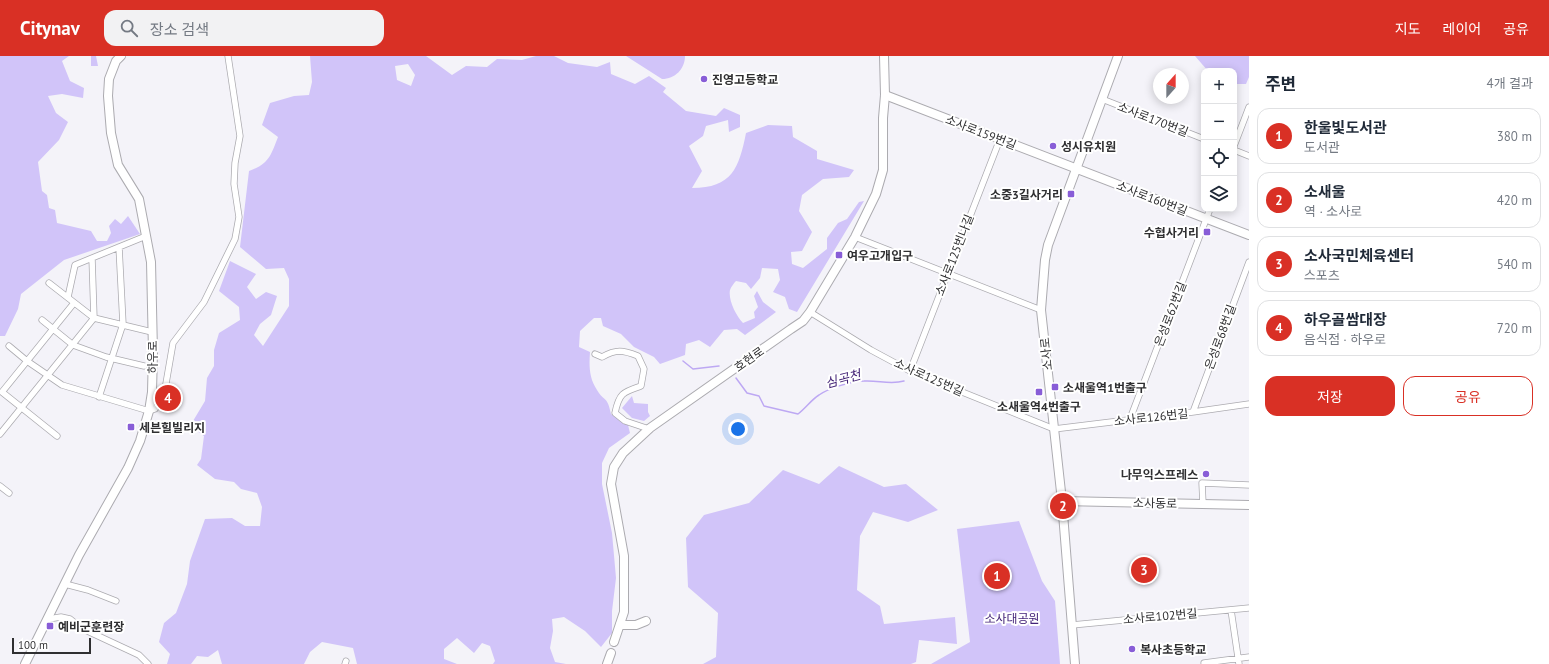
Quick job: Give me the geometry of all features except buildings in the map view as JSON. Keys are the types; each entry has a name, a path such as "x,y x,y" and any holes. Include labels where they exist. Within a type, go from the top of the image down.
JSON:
{"street":[{"name":"하우로","path":"25,664 65,584 128,468 140,441 149,411 152,392 151,262 139,199 118,165 111,133 108,96 109,79 116,61 121,56"},
{"path":"9,346 27,361 62,385 149,411 155,409 164,395 173,343 204,302 235,239 239,217 234,184 235,163 240,136 228,56"},
{"name":"호현로","path":"614,642 624,612 624,556 611,484 614,467 623,453 649,429 803,321 810,312 855,237 876,194 883,170 883,118 885,95 884,56"},
{"name":"소사로","path":"1075,664 1062,501 1041,310 1045,260 1048,245 1118,56"},
{"name":"소사로159번길","path":"885,95 1077,168"},
{"name":"소사로170번길","path":"1102,99 1201,137"},
{"path":"1236,140 1249,107"},
{"name":"소사로125번나길","path":"910,371 1000,139"},
{"path":"1237,151 1249,156"},
{"name":"소사로160번길","path":"1077,168 1249,235"},
{"name":"은성로62번길","path":"1130,418 1209,212"},
{"path":"68,297 75,265 146,236"},
{"path":"855,237 1041,310"},
{"path":"99,397 123,324 119,247"},
{"path":"0,434 73,346 94,318 92,258"},
{"name":"은성로68번길","path":"1193,412 1249,262"},
{"path":"49,283 94,318 152,332"},
{"path":"56,436 1,392 53,330 74,302"},
{"name":"소사로125번길","path":"810,312 871,350 910,371 1054,429"},
{"path":"42,320 73,346 111,358 144,366"},
{"path":"595,354 602,357 625,350 638,356 644,369 641,386 625,392 618,399 615,413 625,421 649,429"},
{"name":"소사로126번길","path":"1054,429 1130,418 1193,412 1249,404"},
{"path":"1203,504 1202,483 1249,485"},
{"path":"0,486 9,494"},
{"name":"소사동로","path":"1062,501 1249,505"},
{"path":"65,584 88,590 116,601"},
{"name":"소사로102번길","path":"1072,625 1249,608"},
{"path":"1231,610 1239,661"},
{"path":"48,619 61,617 70,619 81,628 139,654 148,664"},
{"path":"620,625 636,625 646,621"},
{"path":"607,664 610,653"},
{"path":"1204,663 1239,661 1249,658"}],"green space":[{"path":"0,56 69,56 62,61 70,81 84,88 83,98 62,94 48,96 56,113 68,122 59,140 38,162 42,191 47,195 49,208 55,210 57,223 91,231 97,241 107,241 111,233 109,226 115,219 121,224 128,216 140,234 64,260 21,294 18,309 5,336 0,336"},
{"path":"91,56 96,56 98,66 91,66"},
{"path":"310,56 426,56 452,75 466,66 487,67 497,59 522,60 536,56 554,56 568,63 597,67 610,62 611,74 635,84 649,76 666,88 663,92 686,111 716,116 724,108 740,115 740,127 729,132 728,120 706,126 703,136 689,146 702,171 692,188 706,187 725,180 736,166 746,133 768,125 792,126 793,137 817,151 817,159 854,170 849,177 823,179 802,195 799,211 812,232 802,251 791,252 792,264 803,268 827,249 827,238 838,223 847,219 859,202 864,201 797,312 789,309 785,297 773,292 780,280 778,269 762,268 760,278 751,289 746,283 736,281 730,290 730,298 733,308 743,323 755,318 754,312 758,307 754,296 757,291 763,302 776,312 745,335 737,329 724,330 710,347 699,340 686,344 685,355 660,364 654,357 634,347 621,334 603,326 601,318 594,318 580,331 579,347 590,352 590,372 592,381 600,394 607,401 611,414 628,425 630,433 609,448 602,463 602,484 612,533 616,578 612,611 612,633 601,647 585,631 564,617 552,619 553,631 550,648 555,662 566,664 493,664 495,661 490,646 482,643 474,653 457,638 444,649 444,659 457,664 357,664 353,648 322,642 310,652 304,664 222,664 218,650 208,657 197,656 191,664 167,664 170,654 159,642 164,623 176,613 187,584 190,561 205,519 232,518 245,526 260,526 262,507 257,493 241,489 234,482 215,479 197,465 201,459 204,436 190,426 205,401 207,378 214,366 214,350 219,333 240,320 239,307 219,291 230,261 256,274 247,287 256,299 266,292 277,296 271,315 260,324 254,335 263,346 289,306 289,279 284,268 266,269 240,247 249,171 265,162 278,137 262,125 270,103 294,96 309,95 312,82","holes":["408,64 415,75 411,86 397,80 395,66"]},
{"path":"626,56 685,56 685,61 681,69 675,75 667,79 662,79"},
{"path":"1195,56 1249,56 1249,77 1246,84 1237,84 1237,68 1205,68"},
{"path":"632,396 634,403 648,404 648,412 650,416 644,421 632,418 622,408"},
{"path":"839,466 884,487 906,484 938,510 908,522 873,512 860,536 857,590 880,606 884,624 955,617 957,644 919,640 916,662 911,664 703,664 716,657 718,613 688,587 686,538 704,515 749,503 783,470 819,484"},
{"name":"소사대공원","path":"1019,521 1042,581 1055,601 1060,664 931,664 970,642 957,529"}],"waterway":[{"name":"심곡천","path":"683,361 693,369 719,366"},
{"name":"심곡천","path":"736,378 747,393 759,396 764,406 798,414 813,399 841,385 859,381 894,383 904,381"}],"place":[{"name":"진영고등학교","path":"704,79"},
{"name":"성시유치원","path":"1053,146"},
{"name":"소중3길사거리","path":"1071,194"},
{"name":"수협사거리","path":"1207,232"},
{"name":"여우고개입구","path":"839,255"},
{"name":"소새울역1번출구","path":"1055,387"},
{"name":"소새울역4번출구","path":"1039,392"},
{"name":"하우골쌈대장","path":"168,398"},
{"name":"세븐힐빌리지","path":"131,427"},
{"name":"나무익스프레스","path":"1206,474"},
{"name":"소새울","path":"1063,506"},
{"name":"소사국민체육센터","path":"1144,570"},
{"name":"한울빛도서관","path":"997,576"},
{"name":"예비군훈련장","path":"50,626"},
{"name":"복사초등학교","path":"1132,649"}]}
